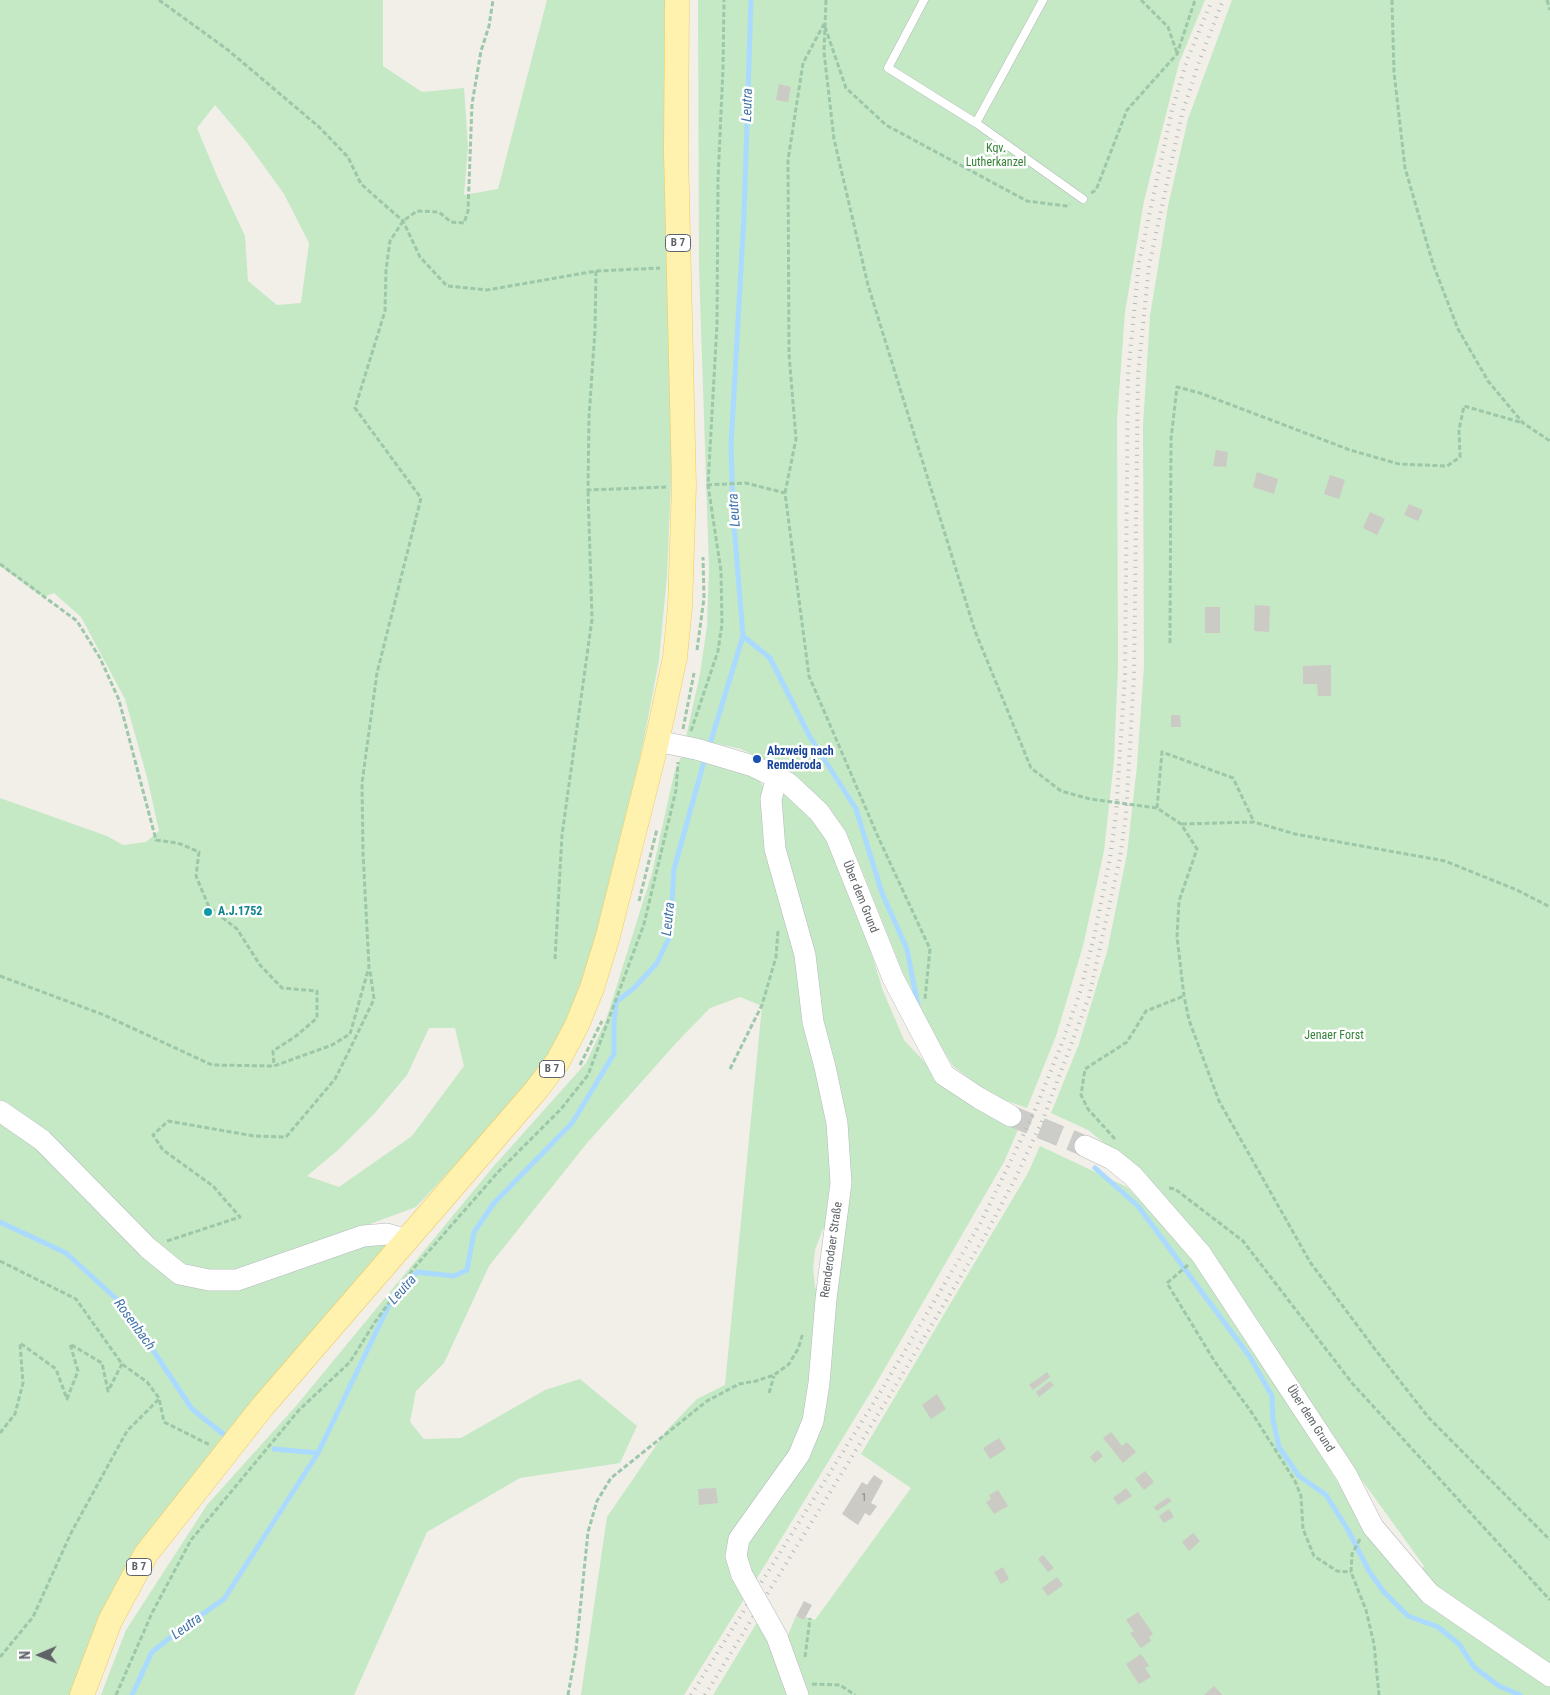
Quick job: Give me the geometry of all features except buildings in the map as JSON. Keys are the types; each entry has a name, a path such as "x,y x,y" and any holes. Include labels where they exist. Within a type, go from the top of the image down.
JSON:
{"main road":[{"name":"B 7","path":"82,1695 110,1621 146,1554 263,1406 537,1089 558,1061 577,1025 592,988 608,936 677,745 675,657 680,615 684,486 678,267 676,0"}],"street":[{"name":"Über dem Grund","path":"677,745 738,760 777,777 805,797 819,812 836,836 892,978 944,1075 1011,1116"},
{"name":"Remderodaer Straße","path":"777,777 771,799 775,849 804,955 813,1022 830,1086 837,1123 841,1183 813,1421 799,1454 739,1539 736,1556 742,1575 777,1637 802,1689"},
{"path":"0,1111 42,1140 148,1248 180,1274 195,1278 224,1281 237,1280 363,1236 387,1234 407,1240"},
{"name":"Über dem Grund","path":"1085,1146 1112,1159 1133,1176 1201,1254 1346,1474 1373,1527 1430,1594 1550,1676"}],"lane":[{"path":"924,0 888,68 976,123 1084,199"},
{"path":"976,123 1043,0"}],"path":[{"path":"159,0 228,50 293,104 348,157 361,184 403,221 420,257 447,286 487,290 596,271 678,267"},
{"path":"148,1248 212,1224 240,1217 213,1186 163,1150 153,1135 168,1121 254,1136 286,1137 334,1080 374,999 369,967 362,783 378,673 420,498 355,408 385,311 390,240 403,221 417,210 439,212 451,222 464,222 468,211 472,104 480,50 489,26 493,0"},
{"path":"116,1695 152,1613 191,1540 299,1410 350,1362 375,1322 414,1268 499,1170 561,1109 588,1074 644,924 676,790 677,745 690,734 718,651 722,624 721,571 708,485 717,324 718,179 724,69 724,0"},
{"path":"826,0 824,52 834,139 868,285 974,631 1031,768 1061,791 1090,799 1157,808 1181,824 1196,849 1179,901 1177,937 1184,996 1189,1020 1219,1101 1310,1262 1374,1348 1429,1418 1550,1540"},
{"path":"1141,0 1168,27 1177,54"},
{"path":"824,24 846,88 886,125 1027,201 1066,206 1084,199 1096,190 1128,110 1177,54 1195,0"},
{"path":"1392,0 1394,72 1405,168 1433,264 1458,330 1488,381 1524,423 1550,441"},
{"path":"1547,0 1550,10"},
{"path":"824,24 803,63 788,160 788,354 796,439 785,493 809,676 879,839 930,949 922,1036"},
{"path":"555,959 562,834 592,619 588,490 589,416 595,330 596,271"},
{"path":"1170,643 1171,439 1177,387 1200,393 1350,450 1399,464 1447,466 1460,457 1459,430 1464,406 1524,423"},
{"path":"714,485 746,484 785,493"},
{"path":"588,490 684,486"},
{"path":"697,656 704,598 704,550"},
{"path":"0,564 77,621 100,658 119,700 156,840 178,843 198,852 196,876 209,907 237,929 260,965 282,988 317,991 316,1018 296,1036 274,1051 274,1066"},
{"path":"672,772 695,664"},
{"path":"1157,808 1162,752 1233,778 1254,822"},
{"path":"1181,824 1254,822 1296,834 1445,861 1517,890 1550,907"},
{"path":"637,909 658,828"},
{"path":"730,1069 762,1006 776,957 778,928"},
{"path":"0,976 104,1015 212,1065 274,1066 332,1045 350,1034 369,967"},
{"path":"1112,1159 1120,1145 1088,1109 1081,1095 1085,1069 1126,1042 1146,1011 1184,996"},
{"path":"575,1071 590,1049 604,1015"},
{"path":"1166,1187 1175,1190 1243,1241 1352,1383 1550,1600"},
{"path":"0,1261 76,1298 122,1364 148,1382 159,1398 164,1422 208,1443 225,1455"},
{"path":"1192,1262 1167,1283 1215,1362 1252,1412 1295,1481 1302,1496 1304,1529 1314,1556 1337,1571 1352,1572"},
{"path":"568,1695 576,1650 588,1532 597,1500 610,1478 707,1401 739,1384 756,1382 774,1375 789,1364 798,1349 803,1332"},
{"path":"0,1433 16,1414 23,1383 20,1343 56,1370 68,1399 78,1371 70,1344 102,1363 108,1391 122,1364"},
{"path":"769,1393 774,1375"},
{"path":"0,1657 33,1617 71,1533 127,1431 159,1398"},
{"path":"1362,1536 1352,1554 1352,1572 1366,1610 1374,1644 1378,1695"},
{"path":"805,1664 810,1618"},
{"path":"802,1689 840,1685 855,1695"}],"green space":[{"path":"0,0 383,0 383,66 422,92 464,88 468,147 464,195 498,189 547,0 666,0 672,459 667,575 659,660 644,739 612,882 579,992 558,1039 530,1085 416,1207 346,1233 354,1248 387,1240 389,1244 144,1548 73,1695 0,1695 0,798 107,836 123,845 146,842 159,831 147,777 125,699 81,617 54,593 43,597 0,566","holes":["215,105 248,144 284,194 309,243 301,303 277,305 248,281 245,236 197,128","429,1028 455,1028 464,1066 412,1136 339,1187 307,1176 337,1151 374,1114 407,1075"]},
{"name":"Kgv. Lutherkanzel","path":"698,0 1205,0 1179,63 1144,201 1125,312 1117,420 1118,665 1114,760 1104,851 1083,946 1056,1036 1027,1108 993,1096 953,1066 935,1037 903,973 856,856 830,808 782,769 741,749 686,737 700,674 707,626 709,568 699,267"},
{"name":"Jenaer Forst","path":"1232,0 1550,0 1550,1695 803,1695 785,1642 796,1616 804,1620 806,1617 815,1620 911,1488 861,1454 1028,1173 1040,1146 1127,1187 1194,1255 1373,1538 1409,1584 1424,1566 1137,1169 1088,1130 1051,1113 1079,1044 1107,952 1127,854 1137,766 1144,666 1143,425 1150,316 1168,206 1188,119"},
{"path":"681,757 707,759 754,774 766,790 823,1068 834,1213 822,1231 815,1250 813,1269 815,1287 823,1299 810,1420 741,1526 746,1596 684,1695 581,1695 607,1517 666,1431 697,1399 725,1385 762,1006 740,997 710,1008 587,1143 489,1266 444,1363 416,1391 410,1422 424,1439 461,1438 545,1390 580,1379 637,1426 620,1463 520,1478 427,1532 354,1695 101,1695 126,1630 207,1505 296,1406 493,1167 586,1063 606,1020 652,873 674,774"},
{"path":"782,792 814,815 853,893 883,991 904,1040 934,1072 965,1094 1020,1125 1004,1162 874,1387 754,1583 741,1556 802,1456 842,1199 778,848"},
{"path":"759,1619 792,1695 713,1695"}],"waterway":[{"name":"Leutra","path":"709,747 743,636 733,514 731,445 744,216 751,0"},
{"path":"743,636 770,658 810,737 856,809 882,893 907,949 918,1006"},
{"name":"Leutra","path":"132,1695 152,1652 224,1599 318,1453 388,1307 417,1272 454,1276 467,1270 474,1232 494,1203 572,1123 614,1054 616,1002 635,987 657,963 670,936 674,869 705,758"},
{"path":"1095,1168 1138,1206 1250,1357 1272,1396 1273,1420 1279,1447 1299,1476 1326,1495 1348,1530 1369,1571 1384,1592 1408,1616 1438,1627 1459,1644 1474,1667 1499,1686 1520,1695"},
{"name":"Rosenbach","path":"0,1222 66,1253 123,1305 192,1409 223,1434"},
{"name":"Rosenbach","path":"274,1449 318,1453"}],"tunnel":[{"path":"1011,1116 1085,1146"}],"railway":[{"path":"691,1695 881,1391 980,1224 1033,1115 1080,992 1095,933 1110,858 1116,814 1125,674 1128,374 1139,262 1172,110 1187,60 1212,0"},
{"path":"705,1695 890,1395 986,1234 1018,1173 1043,1119 1089,997 1120,858 1126,815 1134,675 1138,374 1149,266 1182,114 1199,62 1223,0"}],"place":[{"name":"Abzweig nach Remderoda","path":"757,759"},
{"name":"A.J.1752","path":"208,912"}]}
